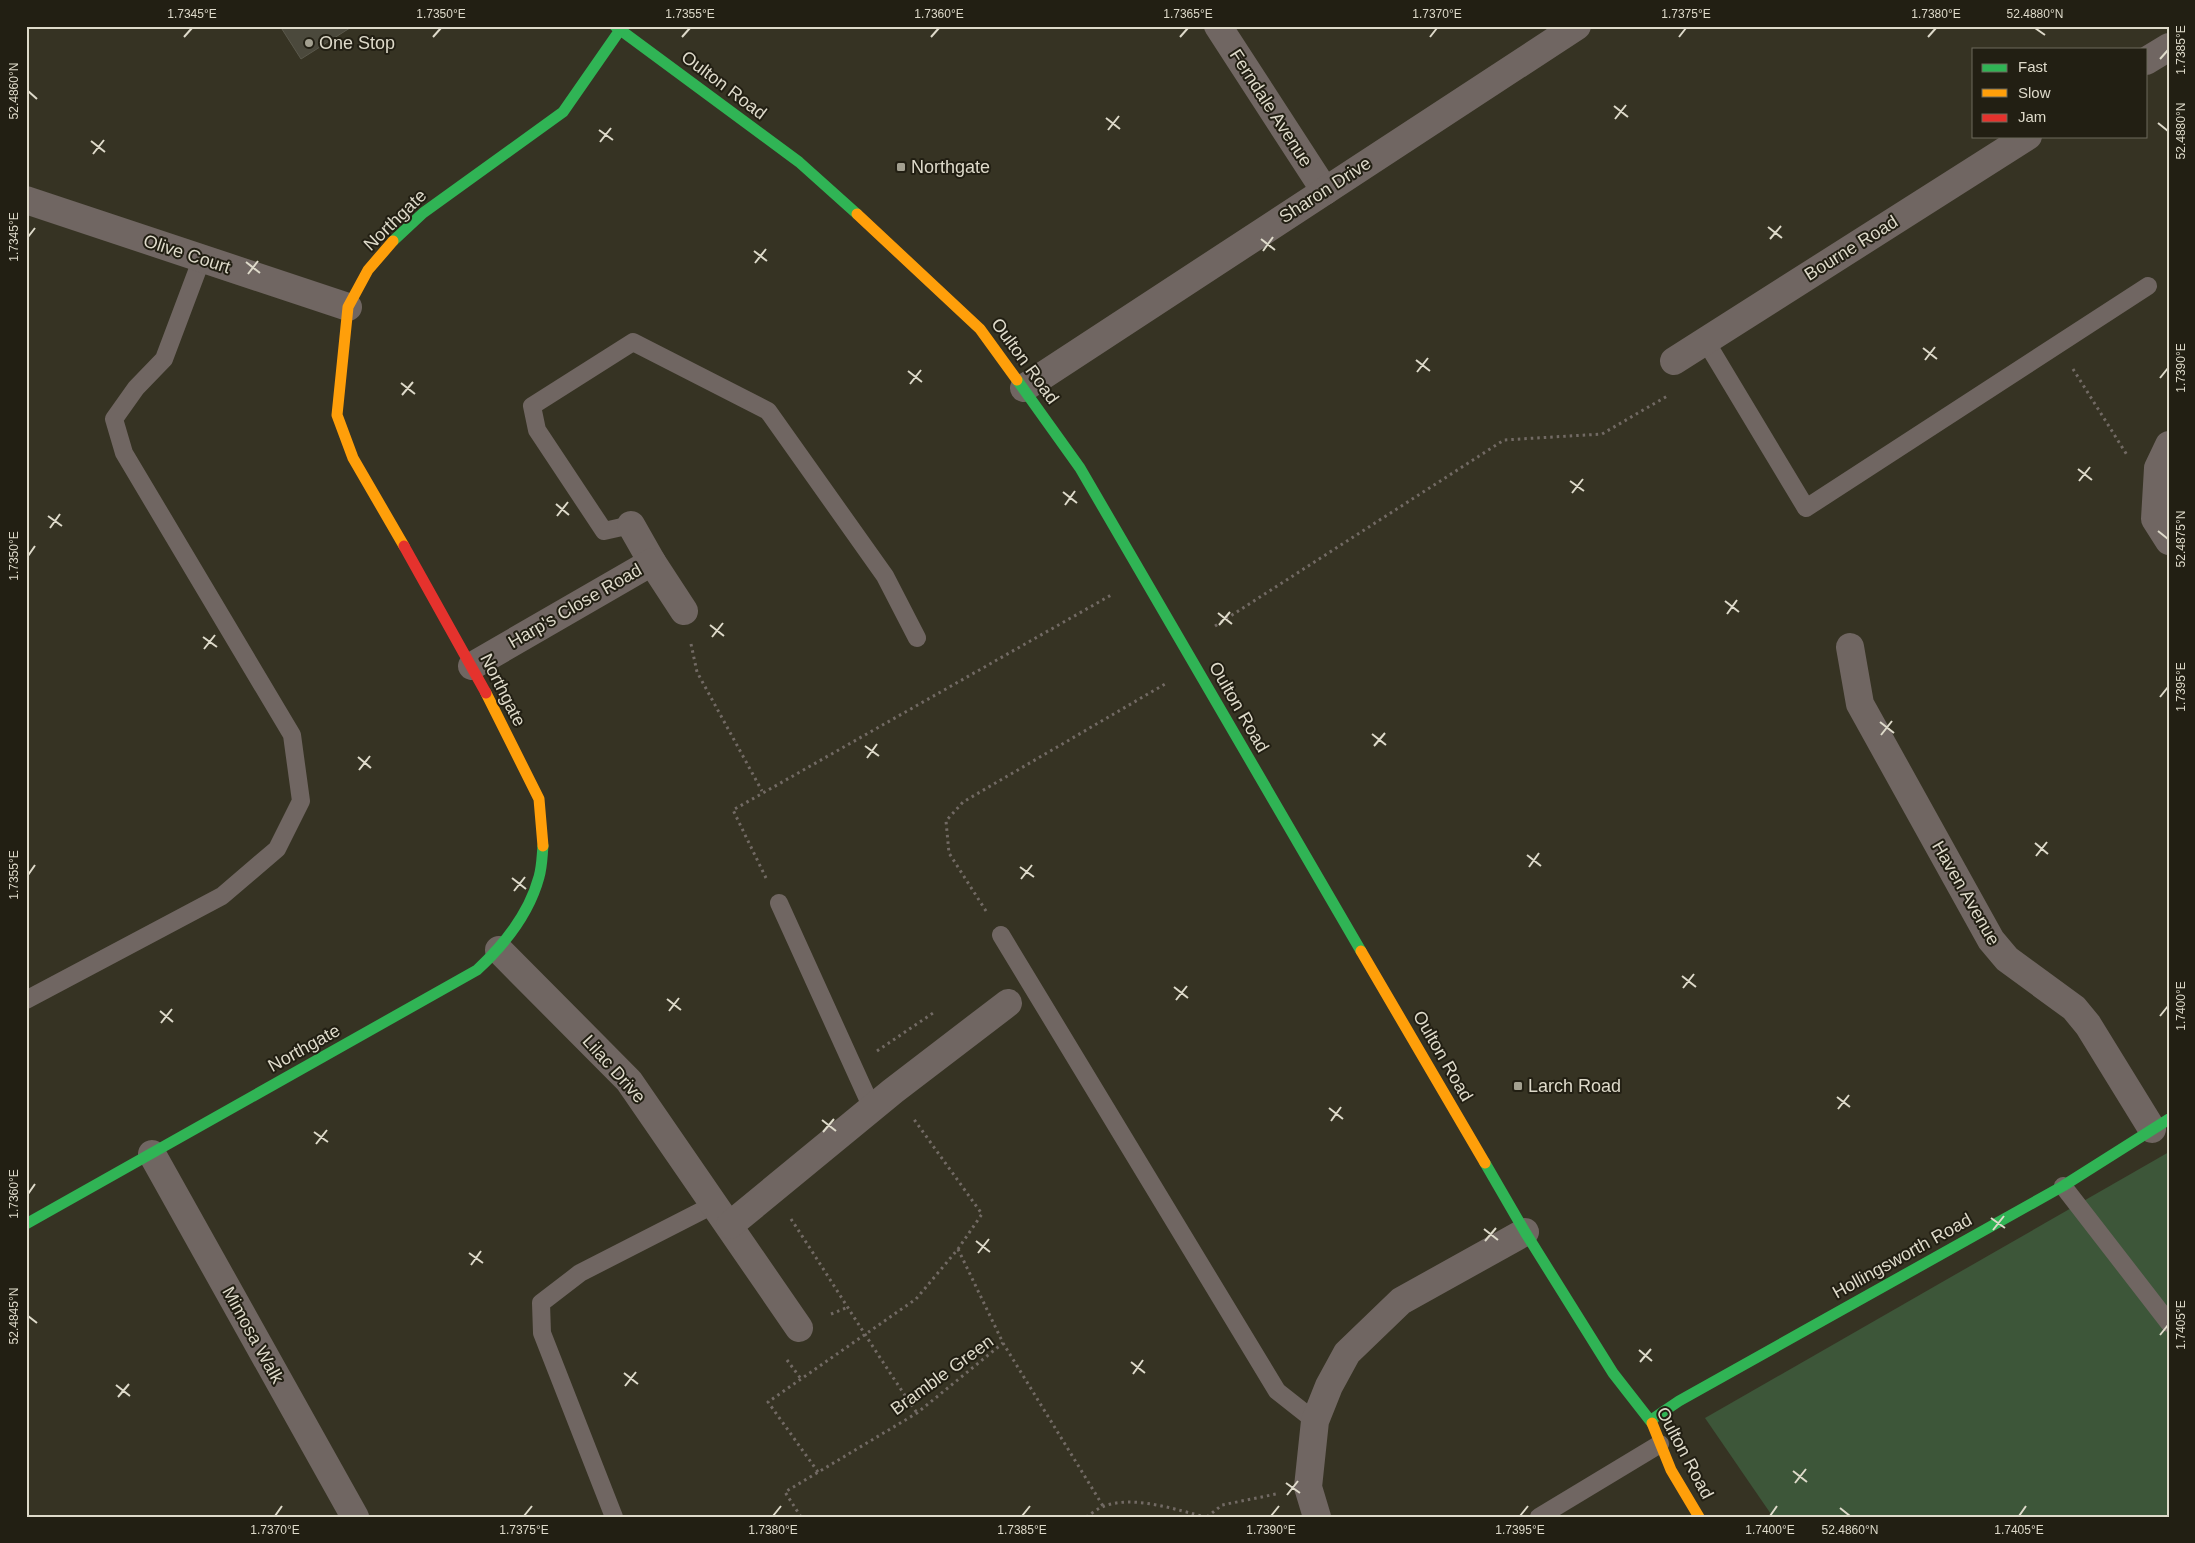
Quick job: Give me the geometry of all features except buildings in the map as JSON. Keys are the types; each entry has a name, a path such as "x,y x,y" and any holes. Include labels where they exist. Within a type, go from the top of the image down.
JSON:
{"street":[{"name":"Ferndale Avenue","path":"1218,26 1325,191"},
{"name":"Sharon Drive","path":"1024,388 1577,26"},
{"name":"Northgate","path":"26,1224 478,970 499,950 523,915 538,877 544,839 539,799 472,666 353,458 337,415 342,353 348,307 368,270 396,237 423,213 563,112 617,28"},
{"name":"Oulton Road","path":"617,28 799,162 854,210 980,328 1024,388 1080,468 1526,1232 1613,1373 1650,1420 1671,1470 1699,1517"},
{"path":"2148,61 2169,47"},
{"name":"Bourne Road","path":"1674,361 2025,138"},
{"name":"Olive Court","path":"26,200 348,307"},
{"path":"2163,457 2155,520 2169,541"},
{"name":"Harp's Close Road","path":"631,526 684,611"},
{"name":"Harp's Close Road","path":"472,666 652,562"},
{"name":"Haven Avenue","path":"1850,647 1860,704 1991,940 2007,959 2074,1008 2160,1124"},
{"name":"Lilac Drive","path":"499,950 629,1081 800,1328"},
{"path":"723,1215 772,1191 893,1091 1008,1003"},
{"name":"Hollingsworth Road","path":"1650,1420 2063,1186 2160,1124"},
{"name":"Mimosa Walk","path":"152,1154 355,1517"},
{"path":"1317,1517 1308,1487 1315,1421 1329,1386 1347,1353 1401,1301 1526,1232"}],"lane":[{"path":"26,1000 222,896 277,849 301,801 292,735 124,453 114,419 136,388 164,358 202,258"},
{"path":"1705,340 1806,508 2148,286"},
{"path":"631,526 604,531 537,430 532,406 633,342 768,411 885,576 917,638"},
{"path":"781,908 872,1108"},
{"path":"1001,934 1277,1391 1315,1421"},
{"path":"2063,1186 2169,1323"},
{"path":"614,1517 542,1333 541,1303 580,1273 723,1215"},
{"path":"1539,1517 1660,1444"}],"path":[{"path":"2058,345 2128,456 2163,457"},
{"path":"1215,626 1504,440 1602,434 1682,388 1674,361"},
{"path":"781,908 733,810 1114,593"},
{"path":"684,611 696,672 762,792"},
{"path":"1001,934 949,853 946,821 963,802 1195,666"},
{"path":"854,1067 941,1008"},
{"path":"818,1472 768,1402 916,1299 958,1249 982,1214 893,1091"},
{"path":"772,1191 848,1307 864,1335 917,1413"},
{"path":"958,1249 1003,1343"},
{"name":"Bramble Green","path":"801,1517 785,1492 917,1413 1003,1343 1103,1506"},
{"path":"1086,1517 1103,1506 1125,1502 1156,1505 1206,1517 1222,1505 1308,1487"}],"green space":[{"path":"2169,1152 2169,1517 1773,1517 1705,1418"}],"traffic: fast":[{"path":"615,26 799,162 857,214"},
{"path":"393,241 423,213 563,112 620,30"},
{"path":"1017,380 1080,468 1361,951"},
{"path":"26,1224 477,970 506,939 529,904 540,873 543,846"},
{"path":"1651,1420 1679,1401 2063,1186 2169,1119"},
{"path":"1485,1163 1525,1232 1613,1373 1652,1423"}],"traffic: slow":[{"path":"857,214 980,329 1017,380"},
{"path":"393,241 368,270 348,307 337,415 353,458 404,546"},
{"path":"486,693 539,799 543,846"},
{"path":"1361,951 1485,1163"},
{"path":"1652,1423 1671,1470 1699,1517"}],"traffic: jam":[{"path":"404,546 486,693"}],"place":[{"name":"One Stop","path":"309,43"},
{"name":"Northgate","path":"901,167"},
{"name":"Larch Road","path":"1518,1086"}]}
